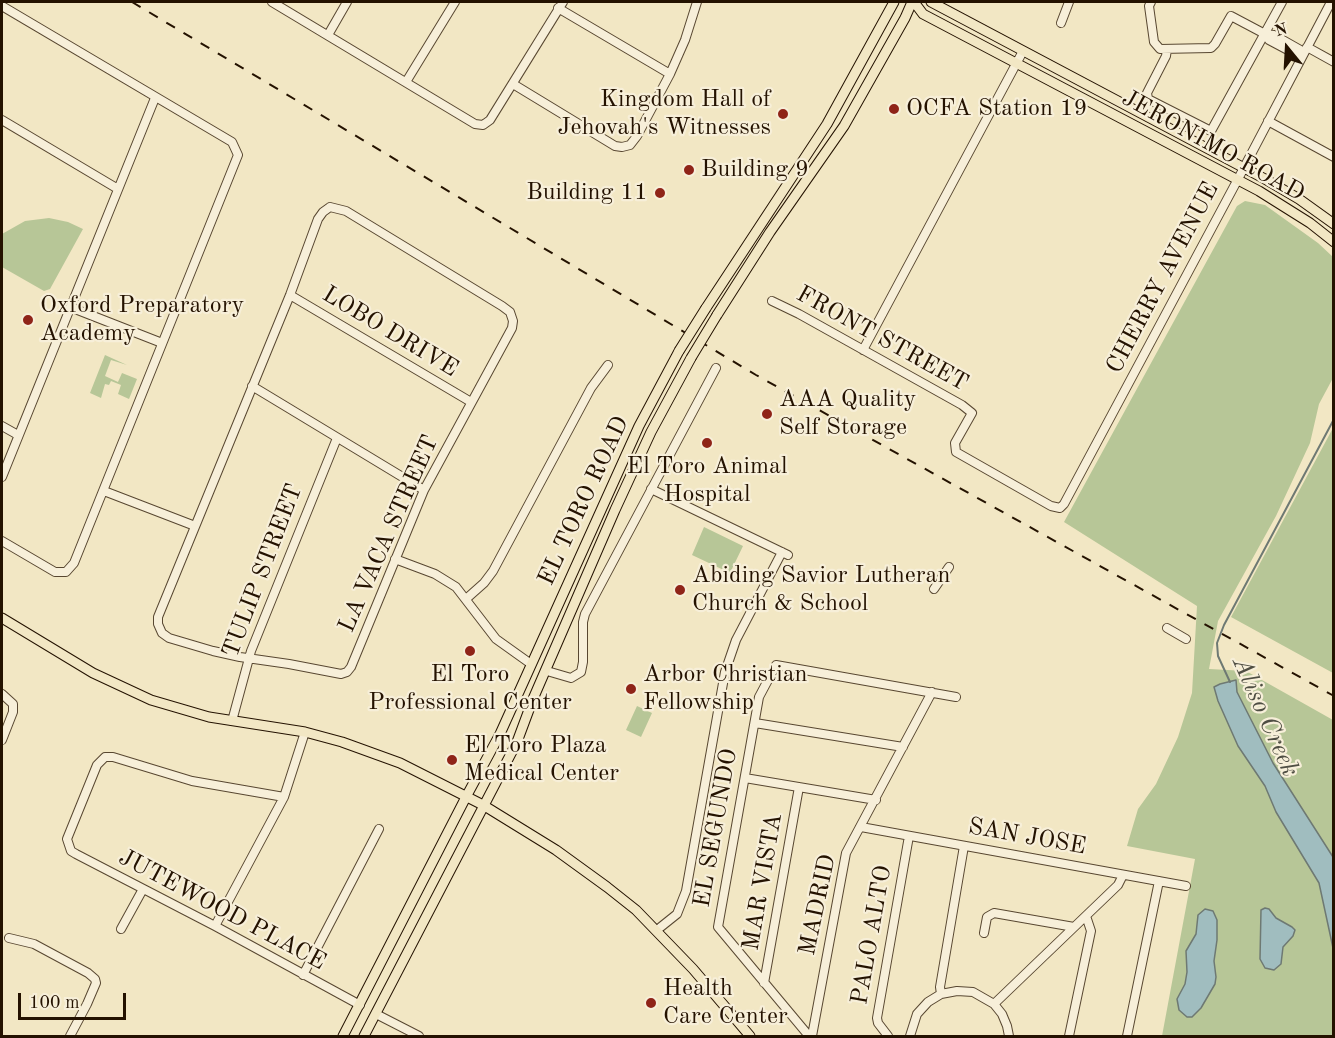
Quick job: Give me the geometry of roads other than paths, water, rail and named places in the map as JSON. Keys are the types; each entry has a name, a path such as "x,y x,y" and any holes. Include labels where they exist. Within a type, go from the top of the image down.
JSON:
{"main road":[{"name":"JERONIMO ROAD","path":"913,2 923,14 1238,179 1294,212 1334,242"},
{"name":"EL TORO ROAD","path":"364,1036 517,742 533,699 651,432 717,315 770,232 844,126 913,2"},
{"name":"JERONIMO ROAD","path":"931,2 1244,168 1299,199 1334,224"},
{"name":"EL TORO ROAD","path":"343,1036 500,734 639,426 679,351 827,124 893,4"},
{"path":"2,618 93,673 127,690 174,707 232,721 305,732 342,742 391,759 483,806 539,839 636,910 693,969 750,1036"},
{"path":"531,664 547,671"},
{"path":"360,1005 376,1014"}],"street":[{"path":"272,2 475,124 483,125 490,120 560,5 669,74"},
{"path":"328,35 347,2"},
{"path":"406,82 455,2"},
{"path":"513,84 615,146 626,146 637,136 669,74 685,40 696,2"},
{"path":"1061,23 1069,2"},
{"path":"1151,2 1149,6 1154,42 1160,49 1210,48 1215,44 1231,16 1265,34 1269,40 1334,62"},
{"path":"1167,49 1166,56 1147,93 1148,99 1211,131 1282,2"},
{"name":"CHERRY AVENUE","path":"954,449 959,455 1051,506 1060,508 1064,504 1331,2"},
{"path":"2,6 232,142 237,150 237,159 74,563 69,570 62,573 49,570 2,542"},
{"path":"864,350 1023,51"},
{"path":"2,477 155,98"},
{"path":"2,120 118,189"},
{"path":"1268,121 1334,157"},
{"name":"LA VACA STREET","path":"249,659 311,667 334,673 347,672 354,662 424,490 512,328 512,315 502,306 346,211 330,207 318,219 290,295"},
{"path":"249,659 169,638 159,628 158,617 290,295"},
{"name":"LOBO DRIVE","path":"290,295 471,402"},
{"name":"FRONT STREET","path":"772,302 920,380 972,413 954,449"},
{"path":"70,307 162,343"},
{"path":"466,599 493,572 591,388 608,365"},
{"path":"547,671 571,678 581,672 585,614 716,368"},
{"path":"252,386 424,490"},
{"path":"2,426 18,435"},
{"name":"TULIP STREET","path":"232,721 249,659 337,438"},
{"path":"651,489 785,554 736,640 725,672 686,891 677,914 657,930"},
{"path":"104,491 195,526"},
{"path":"395,559 435,574 456,587 496,639 531,664"},
{"path":"934,589 948,567"},
{"path":"1167,628 1186,639"},
{"name":"EL SEGUNDO","path":"765,983 720,930 718,923 759,697 776,665 932,692"},
{"path":"932,692 956,697"},
{"name":"MADRID","path":"811,1036 844,860 932,692"},
{"path":"2,694 13,704 13,712 2,740"},
{"path":"755,723 903,747"},
{"path":"215,926 284,797 297,763 305,732"},
{"name":"JUTEWOOD PLACE","path":"284,797 192,781 113,757 105,757 97,765 67,839 69,846 76,854 360,1005"},
{"path":"745,778 876,800"},
{"name":"MAR VISTA","path":"765,983 799,787"},
{"name":"SAN JOSE","path":"861,827 1186,886"},
{"path":"303,975 379,829"},
{"name":"PALO ALTO","path":"888,1036 877,1018 909,836"},
{"path":"941,994 940,987 964,846"},
{"path":"994,1004 1118,885 1123,874"},
{"path":"1127,1036 1159,881"},
{"path":"121,929 143,889"},
{"path":"984,933 987,917 994,913 1074,927"},
{"path":"1069,1036 1091,931 1086,916"},
{"path":"9,938 34,944 94,978 96,983 70,1036"},
{"path":"765,983 811,1036"},
{"path":"910,1036 914,1021 922,1008 941,994 957,990 973,992 994,1004 1002,1014 1009,1036"},
{"path":"376,1014 419,1036"}],"water":[{"path":"1236,680 1237,692 1273,763 1333,857 1333,948 1319,883 1276,812 1265,786 1238,746 1218,701 1214,687"},
{"path":"1265,908 1295,930 1293,936 1283,947 1281,964 1274,970 1265,968 1260,959 1261,910"},
{"path":"1205,909 1213,911 1217,920 1215,984 1201,1008 1192,1017 1187,1017 1179,1010 1177,999 1185,984 1186,951 1196,934 1198,915"}],"waterway":[{"name":"Aliso Creek","path":"1230,682 1218,656 1217,643 1224,625 1334,419"}],"railway":[{"path":"132,2 756,375 1334,696"}],"place":[{"name":"OCFA Station 19","path":"894,109"},
{"name":"Kingdom Hall of Jehovah's Witnesses","path":"783,114"},
{"name":"Building 9","path":"689,170"},
{"name":"Building 11","path":"660,193"},
{"name":"Oxford Preparatory Academy","path":"28,320"},
{"name":"AAA Quality Self Storage","path":"767,414"},
{"name":"El Toro Animal Hospital","path":"707,443"},
{"name":"Abiding Savior Lutheran Church & School","path":"680,590"},
{"name":"El Toro Professional Center","path":"470,651"},
{"name":"Arbor Christian Fellowship","path":"631,689"},
{"name":"El Toro Plaza Medical Center","path":"452,760"},
{"name":"Health Care Center","path":"651,1003"}]}
